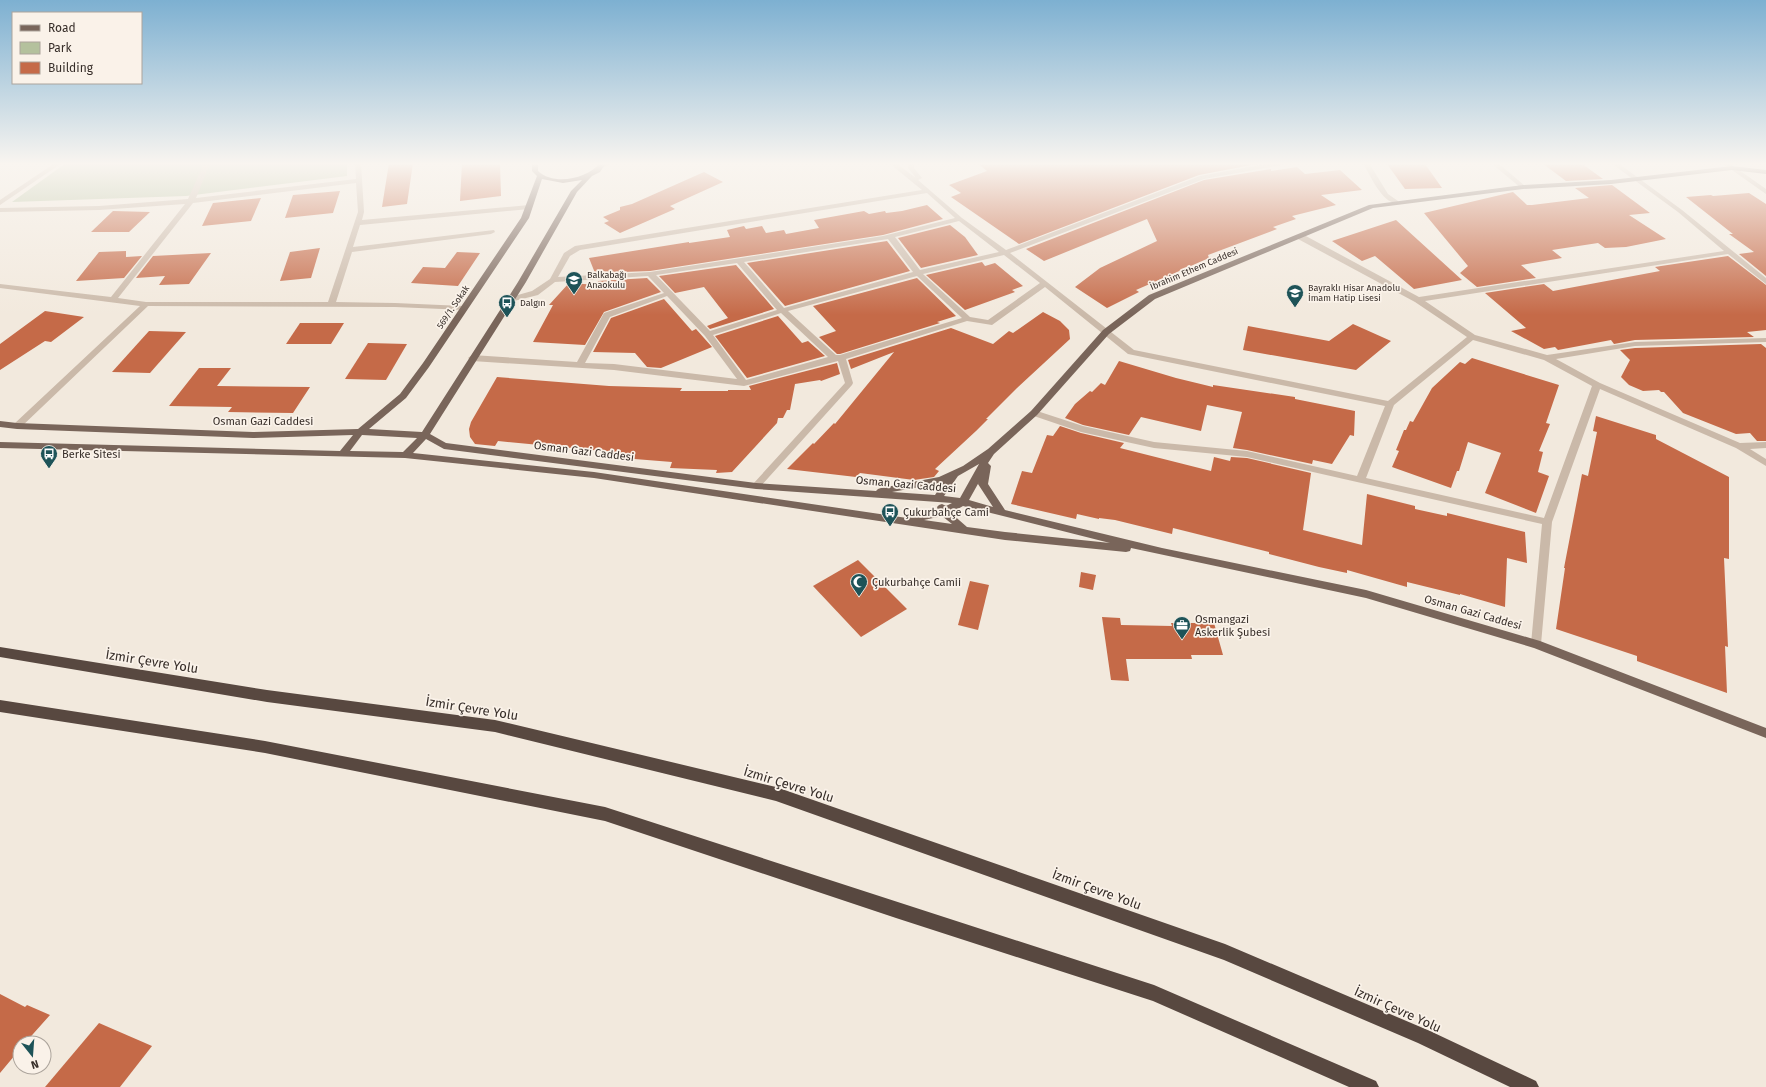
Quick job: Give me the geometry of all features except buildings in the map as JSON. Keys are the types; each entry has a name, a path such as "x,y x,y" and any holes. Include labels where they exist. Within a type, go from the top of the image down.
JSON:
{"highway":[{"name":"İzmir Çevre Yolu","path":"0,652 267,696 495,726 776,794 1225,952 1424,1037 1530,1087"},
{"path":"0,706 265,747 605,814 1154,993 1370,1087"}],"main road":[{"name":"569/1. Sokak","path":"343,454 360,432 403,396 426,365 527,214"},
{"path":"405,455 425,435 472,358 510,300 561,214"},
{"name":"İbrahim Ethem Caddesi","path":"863,494 941,480 966,468 991,450 1034,413 1106,332 1152,297 1301,237 1333,220 1350,214"},
{"name":"Osman Gazi Caddesi","path":"0,424 17,426 253,435 360,432 425,435 444,446 756,486 963,502 1162,552 1366,594 1536,644 1766,733"},
{"name":"Osman Gazi Caddesi","path":"0,445 405,455 594,475 904,522 1162,552"},
{"name":"İbrahim Ethem Caddesi","path":"963,502 991,450"},
{"path":"991,450 983,484 1002,512"},
{"name":"İbrahim Ethem Caddesi","path":"937,499 954,474"},
{"path":"937,499 944,512 965,530"},
{"path":"904,522 944,512 963,502"}],"street":[{"path":"113,300 180,214"},
{"path":"331,305 360,214"},
{"path":"357,223 457,214"},
{"path":"510,300 535,293 553,280 567,255 578,248 788,214"},
{"path":"954,214 1131,352 1390,404"},
{"path":"708,334 782,310 918,273 1005,253 1107,214"},
{"path":"1683,214 1766,282"},
{"path":"553,280 650,274 890,236 960,219"},
{"path":"349,250 491,232"},
{"path":"890,236 918,273 967,319"},
{"path":"1301,237 1418,300 1472,338 1547,358 1596,384 1739,446 1766,463"},
{"path":"1418,300 1730,252"},
{"path":"739,260 782,310 837,358 850,383 756,486"},
{"path":"650,274 667,294 708,334 744,383"},
{"path":"472,358 614,367 744,383 837,358 967,319 989,323 1044,283"},
{"path":"0,286 146,304 395,305 463,308"},
{"path":"580,365 607,315 667,294"},
{"path":"17,426 146,304"},
{"path":"1360,480 1390,404 1472,338"},
{"path":"1547,358 1635,344 1766,340"},
{"path":"1536,644 1547,522 1596,384"},
{"path":"1034,413 1081,429 1154,445 1247,454 1547,522"},
{"path":"1739,446 1766,446"}],"place":[{"name":"Balkabağı Anaokulu","path":"574,295"},
{"name":"Bayraklı Hisar Anadolu İmam Hatip Lisesi","path":"1295,308"},
{"name":"Dalgın","path":"507,318"},
{"name":"Berke Sitesi","path":"49,469"},
{"name":"Çukurbahçe Cami","path":"890,527"},
{"name":"Çukurbahçe Camii","path":"859,597"},
{"name":"Osmangazi Askerlik Şubesi","path":"1182,640"}]}
